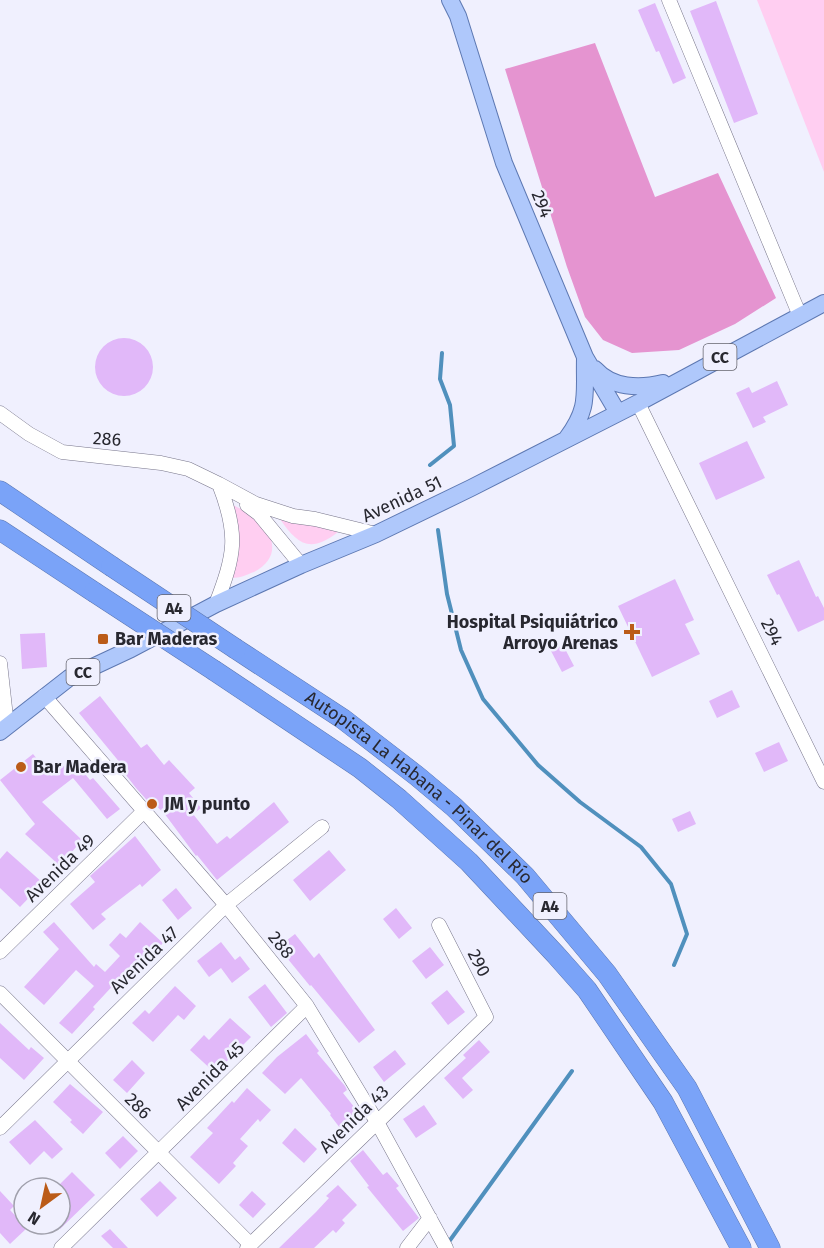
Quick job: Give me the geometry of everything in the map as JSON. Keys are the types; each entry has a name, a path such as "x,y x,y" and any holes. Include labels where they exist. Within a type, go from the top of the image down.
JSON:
{"highway":[{"name":"Autopista La Habana - Pinar del Río","path":"0,492 343,719 454,807 525,876 607,974 687,1088 770,1248"},
{"name":"Autopista La Habana - Pinar del Río","path":"0,530 360,768 399,799 469,862 587,990 637,1062 683,1136 741,1248"},
{"path":"90,590 106,563"}],"main road":[{"name":"294","path":"450,0 458,16 504,163 585,357 618,413"},
{"name":"Avenida 51","path":"4,729 69,678 131,649 216,604 376,534 638,403 824,303"},
{"path":"585,357 602,376 626,386 647,387 680,380"},
{"path":"565,440 578,423 585,403 585,357"}],"street":[{"path":"669,0 800,316"},
{"name":"294","path":"638,403 824,782"},
{"name":"286","path":"0,413 29,434 62,452 160,463 188,469 219,484"},
{"path":"219,484 256,504 279,512 376,534"},
{"path":"219,484 259,514 301,565"},
{"path":"216,604 228,573 233,533 227,505 219,484"},
{"path":"0,663 4,729"},
{"name":"288","path":"44,696 226,905 307,1006 376,1122 446,1248"},
{"name":"Avenida 49","path":"0,952 144,811"},
{"name":"Avenida 47","path":"0,1128 226,905 322,827"},
{"name":"290","path":"439,925 486,1017"},
{"name":"286","path":"0,993 249,1246"},
{"name":"Avenida 45","path":"61,1248 307,1006"},
{"name":"Avenida 43","path":"249,1246 486,1017"},
{"path":"407,1248 430,1218"}],"shaded area":[{"path":"757,0 824,0 824,172"},
{"path":"595,43 655,197 718,173 776,298 735,324 679,350 632,353 603,340 585,317 505,69"},
{"path":"233,505 261,522 270,536 272,550 271,556 262,567 246,575 232,578 238,542"},
{"path":"280,519 337,528 338,532 320,543 305,543 292,535"}],"building":[{"path":"716,1 758,114 734,123 690,11"},
{"path":"655,3 686,78 673,84 638,10"},
{"path":"118,338 130,338 145,346 153,361 153,373 145,388 130,396 118,396 103,388 95,373 95,361 103,346"},
{"path":"777,381 788,405 763,417 766,422 753,428 736,393 749,387 752,393"},
{"path":"747,441 765,478 716,500 699,463"},
{"path":"799,560 816,597 818,596 824,608 824,620 798,632 767,575"},
{"path":"675,579 694,620 685,624 700,654 652,677 618,606"},
{"path":"45,633 47,667 22,669 20,634"},
{"path":"563,645 574,666 562,672 551,651"},
{"path":"732,690 740,707 717,718 709,701"},
{"path":"100,696 141,748 147,744 164,765 169,760 195,788 189,793 201,808 193,814 217,844 227,836 230,839 274,802 289,822 217,880 164,813 155,805 153,807 136,788 119,766 121,764 79,713"},
{"path":"779,742 788,761 764,772 755,753"},
{"path":"33,754 51,776 73,759 90,780 93,778 120,809 107,819 73,778 42,802 82,840 60,866 25,834 35,824 0,780"},
{"path":"690,811 696,824 678,832 672,819"},
{"path":"135,836 161,870 142,887 140,884 101,914 106,919 93,930 70,904 95,882 90,876"},
{"path":"329,850 346,870 310,901 293,880"},
{"path":"7,851 43,883 20,907 0,888 0,859"},
{"path":"176,888 192,908 178,920 162,900"},
{"path":"396,908 412,928 399,939 383,919"},
{"path":"54,922 94,967 96,964 105,972 120,956 109,945 120,933 126,938 140,922 163,943 152,955 149,952 134,969 131,966 93,1007 95,1009 72,1034 59,1023 94,986 76,970 44,1005 24,987 59,949 43,932"},
{"path":"295,934 314,958 319,953 375,1030 359,1043 278,947"},
{"path":"221,942 235,960 240,956 250,969 232,983 221,968 209,977 197,961"},
{"path":"430,947 444,965 426,979 412,961"},
{"path":"265,984 287,1013 271,1027 248,997"},
{"path":"175,986 196,1006 184,1020 178,1015 153,1042 132,1023 145,1010 149,1014"},
{"path":"447,990 465,1012 448,1025 431,1003"},
{"path":"230,1018 251,1037 215,1073 190,1050 204,1035 209,1040"},
{"path":"0,1023 29,1050 31,1047 44,1058 24,1080 0,1058"},
{"path":"306,1034 319,1051 317,1053 345,1086 347,1090 343,1093 359,1113 340,1128 301,1078 285,1094 262,1073 277,1057"},
{"path":"479,1040 490,1052 462,1078 473,1090 463,1099 444,1078 466,1058 463,1055"},
{"path":"395,1050 406,1064 384,1082 373,1067"},
{"path":"132,1060 145,1073 127,1093 113,1080"},
{"path":"70,1084 103,1112 83,1134 53,1102"},
{"path":"247,1088 271,1110 260,1122 258,1119 240,1139 248,1146 233,1163 236,1166 219,1184 190,1157 213,1133 207,1128"},
{"path":"424,1105 437,1124 416,1138 403,1119"},
{"path":"35,1120 63,1149 52,1159 44,1151 30,1165 9,1142"},
{"path":"295,1128 317,1149 304,1163 282,1143"},
{"path":"123,1136 138,1151 120,1169 105,1153"},
{"path":"363,1150 383,1175 387,1172 399,1186 396,1188 419,1218 403,1231 367,1187 369,1186 350,1161"},
{"path":"72,1172 95,1195 72,1217 72,1176 68,1176"},
{"path":"160,1181 177,1198 157,1217 140,1199"},
{"path":"338,1185 357,1205 342,1220 345,1223 336,1233 333,1230 314,1248 279,1248 316,1212 329,1198 326,1196"},
{"path":"0,1191 12,1204 10,1210 12,1212 12,1236 18,1236 10,1244 0,1233"},
{"path":"252,1191 266,1204 253,1218 239,1205"},
{"path":"110,1229 128,1248 113,1248 101,1236"}],"waterway":[{"path":"430,465 454,446 450,405 440,379 442,353"},
{"path":"438,530 447,594 461,650 483,699 538,765 580,802 641,847 671,884 687,934 674,965"},
{"path":"448,1243 572,1071"}],"place":[{"name":"Hospital Psiquiátrico Arroyo Arenas","path":"632,632"},
{"name":"Bar Maderas","path":"103,639"},
{"name":"Bar Madera","path":"21,767"},
{"name":"JM y punto","path":"152,804"}]}
